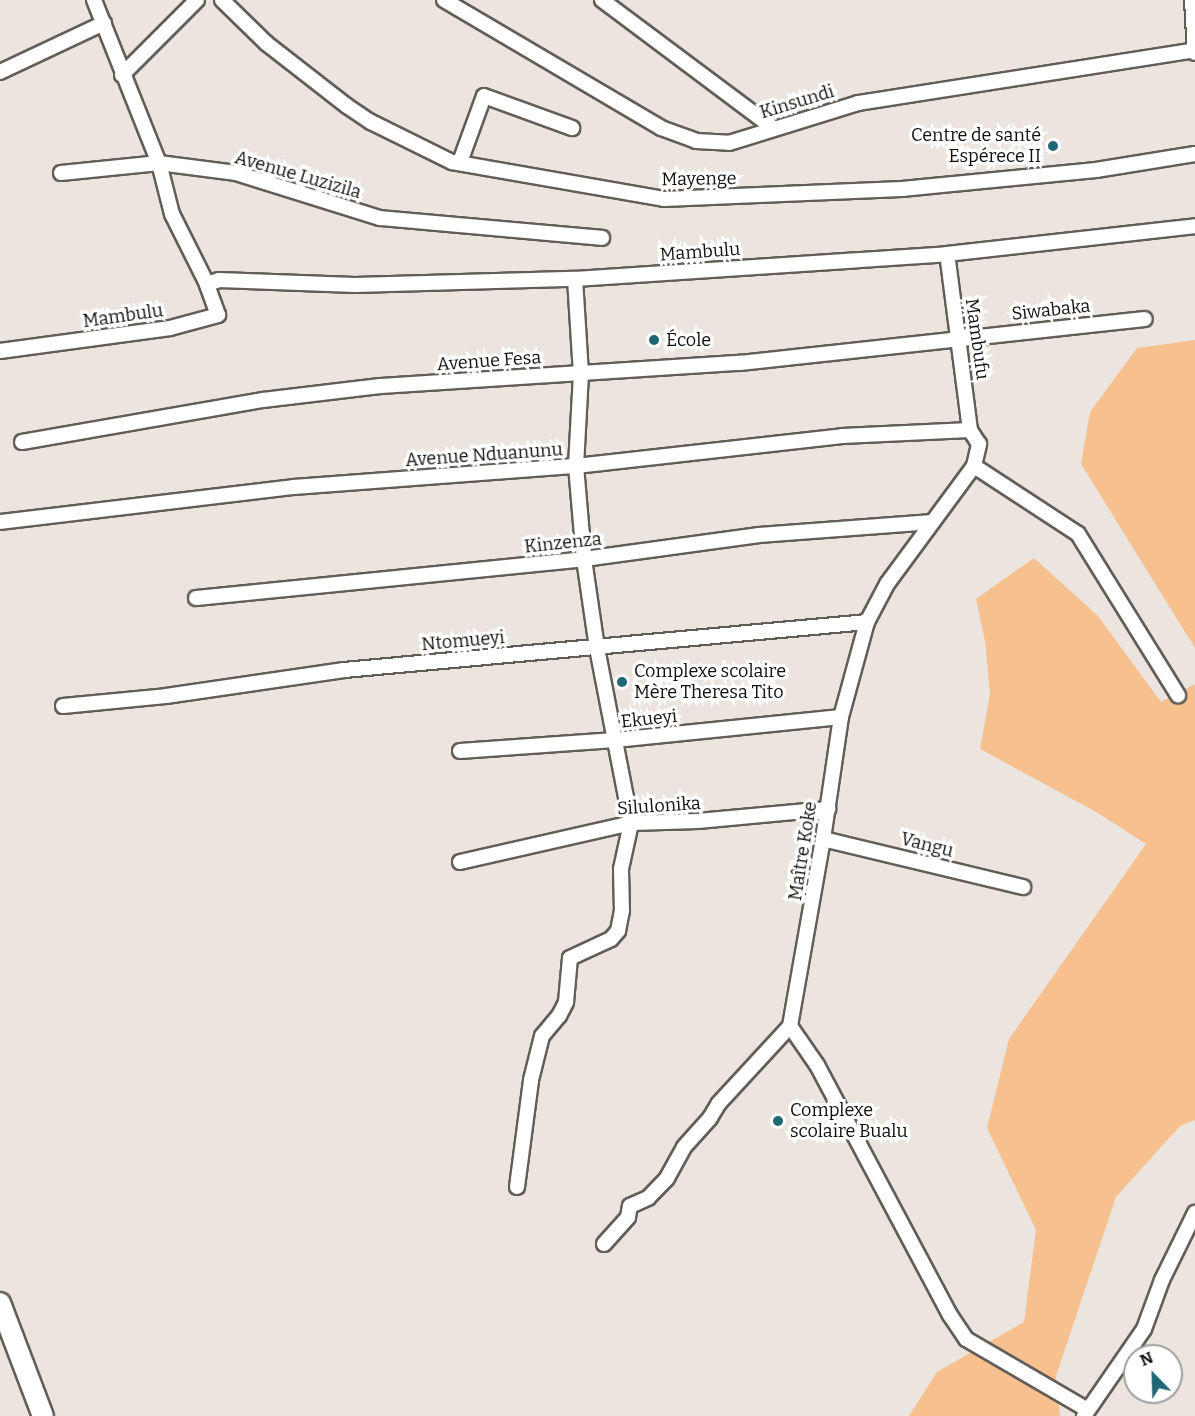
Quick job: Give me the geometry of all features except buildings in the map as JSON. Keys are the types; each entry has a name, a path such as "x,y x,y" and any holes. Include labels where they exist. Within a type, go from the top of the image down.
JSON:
{"street":[{"path":"61,173 159,163 94,0"},
{"path":"122,75 197,0"},
{"name":"Mayenge","path":"222,0 267,43 371,122 452,162 578,185 681,199 902,189 1096,170 1195,154"},
{"name":"Kinsundi","path":"444,0 661,128 696,141 729,143 858,103 1195,51"},
{"path":"602,0 773,128"},
{"path":"1192,0 1195,51"},
{"path":"0,72 104,22"},
{"path":"460,162 484,96 572,128"},
{"name":"Avenue Luzizila","path":"159,163 236,173 380,218 602,238"},
{"name":"Mambulu","path":"0,351 170,328 218,315 207,284 172,214 159,163"},
{"name":"Mambulu","path":"207,284 219,280 355,285 575,279 947,254 1195,226"},
{"name":"Mambufu","path":"947,254 960,337 970,430"},
{"path":"517,1187 531,1080 542,1036 559,1016 566,1002 570,958 611,939 618,931 622,911 621,869 631,823 597,648 584,559 576,466 581,374 575,279"},
{"name":"Siwabaka","path":"960,337 1145,319"},
{"name":"Avenue Fesa","path":"22,442 263,399 380,386 740,363 960,337"},
{"path":"970,430 980,444 974,466 1041,508 1077,534 1178,695"},
{"name":"Avenue Nduanunu","path":"0,522 294,487 576,466 842,436 970,430"},
{"name":"Maître Koke","path":"790,1026 828,809 841,717 867,622 887,584 974,466"},
{"name":"Kinzenza","path":"196,598 584,559 759,535 933,522"},
{"name":"Ntomueyi","path":"63,706 166,696 344,670 867,622"},
{"name":"Ekueyi","path":"460,751 615,740 841,717"},
{"name":"Silulonika","path":"460,862 631,823 698,821 828,809"},
{"name":"Vangu","path":"823,838 1023,887"},
{"path":"604,1244 628,1217 630,1206 648,1198 660,1186 684,1147 710,1118 719,1103 790,1026 817,1065 950,1315 966,1339 1086,1413 1144,1329 1162,1280 1195,1213"},
{"path":"0,1303 44,1416"}],"shaded area":[{"path":"1195,340 1195,648 1081,464 1090,412 1137,348"},
{"path":"1034,558 1098,616 1161,702 1195,684 1195,1120 1180,1126 1116,1197 1056,1376 1060,1416 909,1416 937,1372 1024,1322 1036,1230 987,1128 1009,1039 1146,844 1098,813 980,749 990,694 985,641 976,599"}],"place":[{"name":"Centre de santé Espérece II","path":"1053,146"},
{"name":"École","path":"654,340"},
{"name":"Complexe scolaire Mère Theresa Tito","path":"622,682"},
{"name":"Complexe scolaire Bualu","path":"778,1121"}]}
